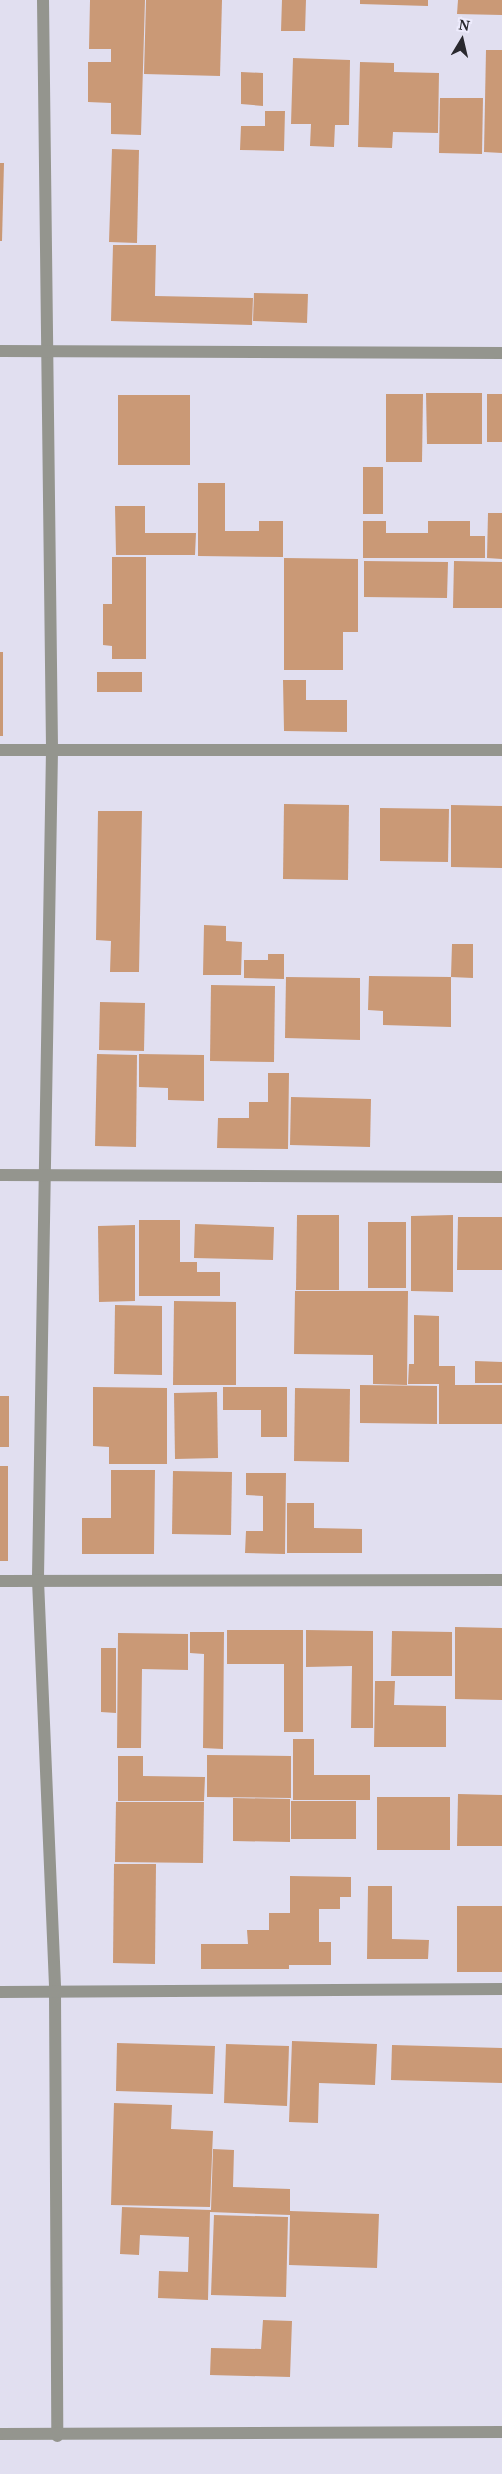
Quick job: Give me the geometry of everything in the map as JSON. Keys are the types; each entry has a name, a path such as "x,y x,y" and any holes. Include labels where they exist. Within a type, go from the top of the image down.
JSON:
{"street":[{"path":"43,0 52,750 38,1580 55,1992 57,2436"},
{"path":"0,351 502,353"},
{"path":"0,750 502,750"},
{"path":"0,1175 502,1177"},
{"path":"0,1580 502,1580"},
{"path":"0,1992 502,1989"},
{"path":"0,2434 57,2436 502,2432"}],"building":[{"path":"90,0 145,0 141,135 111,134 111,103 88,102 88,62 111,62 111,49 89,49"},
{"path":"146,0 222,0 220,76 144,74"},
{"path":"282,0 306,0 305,31 281,31"},
{"path":"360,0 428,0 428,6 360,4"},
{"path":"458,0 502,0 502,15 457,14"},
{"path":"486,50 502,50 502,153 484,152"},
{"path":"293,58 350,60 349,125 335,125 334,147 310,146 311,124 291,124"},
{"path":"360,62 394,63 394,72 439,73 438,133 393,132 392,148 358,147"},
{"path":"241,72 263,73 263,106 241,104"},
{"path":"440,98 483,98 482,154 439,153"},
{"path":"265,111 285,111 284,151 240,150 241,126 265,126"},
{"path":"112,149 139,150 137,243 109,242"},
{"path":"0,163 4,163 2,241 0,241"},
{"path":"113,245 156,245 155,296 253,298 252,325 111,321"},
{"path":"254,293 308,294 307,323 253,321"},
{"path":"426,393 482,393 482,444 427,444"},
{"path":"386,394 423,394 422,462 386,462"},
{"path":"487,394 502,394 502,442 487,442"},
{"path":"118,395 190,395 190,465 118,465"},
{"path":"363,467 383,467 383,514 363,514"},
{"path":"198,483 225,483 225,531 259,531 259,521 283,521 283,557 198,556"},
{"path":"115,506 145,506 145,533 196,533 195,555 116,555"},
{"path":"488,513 502,513 502,559 487,558"},
{"path":"363,521 386,521 386,533 428,533 428,521 470,521 470,536 485,536 485,558 363,558"},
{"path":"112,557 146,557 146,659 112,659 112,646 103,645 103,604 112,604"},
{"path":"284,558 358,559 358,632 343,632 343,670 284,670"},
{"path":"364,561 448,562 447,598 364,597"},
{"path":"454,561 502,562 502,608 453,608"},
{"path":"0,652 3,652 3,736 0,736"},
{"path":"97,672 142,672 142,692 97,692"},
{"path":"283,680 306,680 306,700 347,700 347,732 284,731"},
{"path":"284,804 349,805 348,880 283,879"},
{"path":"451,805 502,806 502,868 451,867"},
{"path":"380,808 449,809 448,862 380,861"},
{"path":"98,811 142,811 139,972 110,972 111,941 96,940"},
{"path":"204,925 226,926 226,941 242,942 241,975 203,975"},
{"path":"452,944 473,944 473,978 451,977"},
{"path":"268,954 284,954 284,979 244,978 244,960 268,960"},
{"path":"369,976 451,977 451,1027 383,1025 383,1011 368,1010"},
{"path":"286,977 360,978 360,1040 285,1038"},
{"path":"211,985 275,986 274,1062 210,1061"},
{"path":"100,1002 145,1003 144,1051 99,1050"},
{"path":"97,1054 137,1055 136,1147 95,1146"},
{"path":"139,1054 204,1055 204,1101 168,1100 168,1088 139,1087"},
{"path":"268,1073 289,1073 288,1149 217,1148 218,1118 249,1118 249,1102 268,1102"},
{"path":"291,1097 371,1099 370,1147 290,1145"},
{"path":"297,1215 339,1215 339,1290 296,1290"},
{"path":"453,1215 453,1292 411,1291 411,1216"},
{"path":"458,1217 502,1217 502,1270 457,1270"},
{"path":"139,1220 180,1220 180,1262 197,1262 197,1272 220,1272 220,1296 139,1296"},
{"path":"368,1222 406,1222 406,1288 368,1288"},
{"path":"195,1224 274,1227 273,1260 194,1258"},
{"path":"135,1225 135,1301 99,1302 98,1226"},
{"path":"295,1291 408,1291 407,1385 373,1384 373,1355 294,1354"},
{"path":"174,1301 236,1302 236,1385 173,1385"},
{"path":"115,1305 162,1306 162,1375 114,1374"},
{"path":"414,1315 439,1316 439,1366 455,1366 455,1385 502,1385 502,1424 439,1424 439,1384 408,1384 409,1364 414,1364"},
{"path":"475,1361 502,1362 502,1383 475,1383"},
{"path":"360,1385 437,1386 437,1424 360,1423"},
{"path":"93,1387 167,1388 167,1464 109,1464 109,1447 93,1446"},
{"path":"223,1387 287,1387 287,1437 261,1437 261,1410 223,1410"},
{"path":"295,1388 350,1389 349,1462 294,1461"},
{"path":"217,1392 218,1458 175,1459 174,1393"},
{"path":"0,1396 9,1396 9,1447 0,1447"},
{"path":"0,1466 8,1466 8,1561 0,1561"},
{"path":"111,1470 155,1470 154,1554 82,1554 82,1518 111,1518"},
{"path":"173,1471 232,1472 231,1535 172,1534"},
{"path":"246,1473 286,1473 285,1554 245,1553 246,1531 263,1531 263,1496 246,1495"},
{"path":"287,1503 314,1503 314,1528 362,1529 362,1553 287,1553"},
{"path":"455,1627 502,1628 502,1700 455,1699"},
{"path":"227,1630 303,1630 303,1732 284,1732 284,1664 227,1664"},
{"path":"306,1630 373,1631 373,1728 351,1728 352,1666 306,1667"},
{"path":"392,1631 452,1632 452,1676 391,1676"},
{"path":"190,1632 224,1632 223,1749 203,1748 204,1654 190,1653"},
{"path":"118,1633 188,1634 188,1670 142,1669 141,1748 117,1748"},
{"path":"101,1648 116,1648 116,1713 101,1712"},
{"path":"375,1681 395,1681 394,1705 446,1706 446,1747 374,1747"},
{"path":"293,1739 314,1739 314,1775 370,1775 370,1800 293,1800"},
{"path":"207,1755 291,1756 291,1798 207,1797"},
{"path":"118,1756 143,1756 143,1776 205,1777 204,1801 118,1801"},
{"path":"458,1794 502,1795 502,1846 457,1846"},
{"path":"377,1797 450,1797 450,1850 377,1850"},
{"path":"233,1798 290,1799 290,1842 233,1841"},
{"path":"291,1801 356,1801 356,1839 291,1839"},
{"path":"116,1802 204,1802 203,1863 115,1862"},
{"path":"114,1864 156,1864 155,1964 113,1963"},
{"path":"290,1876 351,1877 351,1897 340,1897 340,1909 319,1909 319,1942 331,1942 331,1965 289,1965 289,1969 201,1969 201,1944 248,1944 247,1930 269,1930 269,1913 290,1913"},
{"path":"368,1886 392,1886 392,1939 429,1940 428,1959 367,1959"},
{"path":"457,1906 502,1906 502,1972 457,1972"},
{"path":"292,2041 377,2044 375,2085 319,2083 318,2123 289,2122"},
{"path":"117,2043 215,2046 213,2094 116,2091"},
{"path":"226,2044 289,2046 287,2106 224,2103"},
{"path":"392,2045 502,2048 502,2083 391,2080"},
{"path":"114,2103 172,2105 171,2129 213,2131 210,2207 111,2205"},
{"path":"213,2149 234,2150 233,2187 290,2189 290,2211 379,2214 377,2268 289,2265 290,2215 210,2212 208,2300 158,2298 159,2271 188,2272 189,2237 140,2235 139,2255 120,2254 122,2207 211,2210"},
{"path":"214,2215 288,2217 286,2297 211,2295"},
{"path":"263,2320 292,2321 290,2377 210,2375 211,2348 261,2349"}]}
